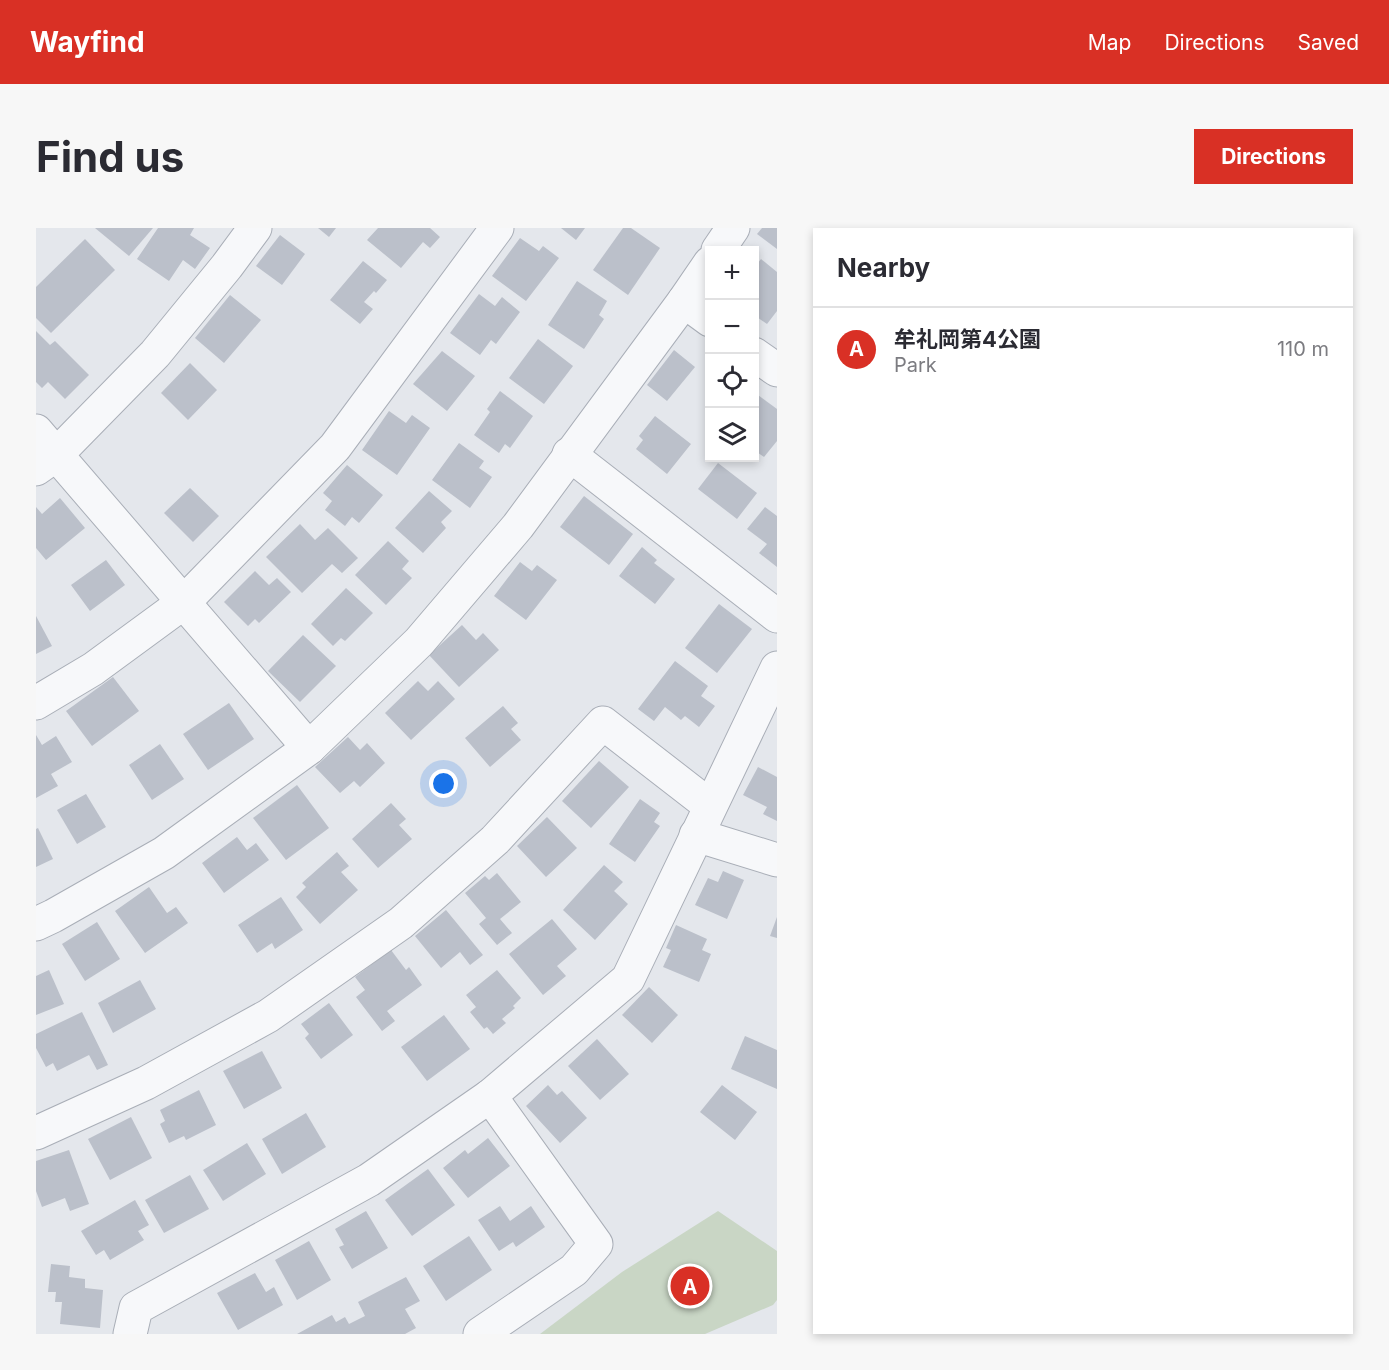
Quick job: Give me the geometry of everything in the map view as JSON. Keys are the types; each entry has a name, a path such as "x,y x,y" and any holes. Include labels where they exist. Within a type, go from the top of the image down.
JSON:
{"street":[{"path":"255,228 155,354 43,451 183,603 309,748"},
{"path":"36,703 93,669 183,603 335,447 497,228"},
{"path":"721,246 733,228"},
{"path":"36,924 164,853 309,748 419,642 518,526 569,454 697,310 705,281"},
{"path":"759,357 777,370"},
{"path":"569,454 777,616"},
{"path":"130,1334 136,1308 369,1180 489,1096 628,979 777,668"},
{"path":"36,1133 146,1083 268,1016 400,923 495,840 603,723 710,806"},
{"path":"696,835 777,860"},
{"path":"480,1334 574,1270 596,1244 489,1096"}],"green space":[{"path":"718,1211 777,1251 777,1300 773,1305 705,1334 540,1334 622,1272"}],"building":[{"path":"95,228 153,228 129,256"},
{"path":"158,228 194,228 190,235 210,248 195,269 183,260 169,281 137,259"},
{"path":"318,228 336,228 329,237"},
{"path":"378,228 430,228 440,237 430,248 423,242 401,268 367,240"},
{"path":"561,228 585,228 576,240"},
{"path":"623,228 631,228 660,248 628,295 593,270"},
{"path":"762,228 777,228 777,249 757,234"},
{"path":"280,235 305,254 282,285 256,266"},
{"path":"520,238 539,251 543,246 559,258 526,301 492,276"},
{"path":"85,239 115,270 51,333 36,318 36,287"},
{"path":"761,259 777,272 777,311 767,324 759,318 759,262"},
{"path":"363,261 387,280 364,302 373,309 360,324 330,300"},
{"path":"577,281 607,301 599,315 604,319 584,349 548,325"},
{"path":"479,294 495,306 502,297 520,312 496,344 491,340 480,355 450,333"},
{"path":"230,295 261,320 224,363 195,338"},
{"path":"36,331 50,345 55,341 89,375 65,399 48,382 42,388 36,382"},
{"path":"538,339 573,366 544,404 509,378"},
{"path":"674,350 695,367 667,401 647,385"},
{"path":"442,351 475,376 447,411 413,384"},
{"path":"190,363 217,390 188,420 161,393"},
{"path":"500,391 533,416 510,448 505,444 499,453 474,435 490,412 487,409"},
{"path":"759,396 777,409 777,441 764,457 759,454"},
{"path":"389,411 406,423 412,415 430,428 397,475 362,450"},
{"path":"655,416 691,444 667,474 636,449 643,440 639,436"},
{"path":"459,443 484,461 479,468 492,477 470,508 432,480"},
{"path":"718,463 757,493 737,519 698,489"},
{"path":"347,465 383,495 359,523 352,517 345,526 325,510 332,501 323,493"},
{"path":"190,488 219,516 193,542 164,513"},
{"path":"429,491 452,511 441,522 446,528 423,553 395,528"},
{"path":"584,496 633,534 609,565 560,527"},
{"path":"60,498 85,528 46,560 36,548 36,507 42,514"},
{"path":"765,507 777,516 777,567 759,553 767,544 747,529"},
{"path":"300,524 315,540 328,528 358,558 342,573 332,564 302,593 266,557"},
{"path":"388,541 409,561 402,569 412,578 386,605 355,575"},
{"path":"642,547 657,560 654,563 675,579 655,604 619,576"},
{"path":"106,560 125,585 90,611 71,585"},
{"path":"520,562 532,571 537,565 557,580 526,620 494,596"},
{"path":"255,571 269,585 277,578 291,592 259,623 255,619 248,626 224,602"},
{"path":"346,588 373,613 345,641 341,638 333,646 311,624"},
{"path":"719,604 752,629 717,673 685,648"},
{"path":"36,616 52,646 36,654"},
{"path":"462,625 476,640 483,633 499,650 459,687 429,655"},
{"path":"303,635 336,666 300,702 268,671"},
{"path":"675,661 708,686 701,696 715,706 699,727 685,716 681,720 665,707 654,721 638,709"},
{"path":"113,677 139,711 92,746 66,711"},
{"path":"418,681 428,691 438,681 455,699 411,740 385,713"},
{"path":"229,703 254,739 208,770 183,734"},
{"path":"503,706 518,723 511,729 521,740 490,767 465,738"},
{"path":"36,735 42,745 56,736 72,762 51,774 58,786 36,798"},
{"path":"348,737 360,750 367,743 385,763 360,787 354,781 340,793 315,767"},
{"path":"160,744 184,779 152,800 129,765"},
{"path":"599,761 629,787 591,828 562,801"},
{"path":"758,767 777,777 777,821 763,814 767,807 743,795"},
{"path":"297,785 329,828 286,860 253,818"},
{"path":"86,794 106,827 77,844 57,810"},
{"path":"640,799 660,813 654,822 660,826 635,862 609,844"},
{"path":"391,803 406,819 399,825 412,839 378,868 352,839"},
{"path":"547,817 577,848 546,877 517,846"},
{"path":"38,828 53,859 36,867 36,829"},
{"path":"237,837 247,850 256,843 269,860 224,893 202,863"},
{"path":"337,852 349,866 341,872 358,890 320,924 296,897 306,887 302,883"},
{"path":"604,865 623,882 614,891 628,904 595,940 563,910"},
{"path":"723,871 744,880 727,919 695,905 708,878 718,882"},
{"path":"497,873 521,902 500,919 512,933 497,945 479,924 486,918 465,893 485,876 489,880"},
{"path":"149,887 167,913 176,907 188,923 145,953 115,911"},
{"path":"281,897 303,930 275,949 272,943 257,953 238,925"},
{"path":"446,910 483,955 470,965 460,952 441,968 415,936"},
{"path":"777,917 777,938 770,936"},
{"path":"552,919 577,949 557,966 566,976 543,995 509,954"},
{"path":"97,922 120,959 85,981 62,944"},
{"path":"676,925 707,939 702,950 711,954 699,982 663,967 671,950 666,948"},
{"path":"391,950 406,970 409,967 422,985 387,1011 395,1021 382,1031 356,997 365,990 355,977"},
{"path":"49,970 64,1004 36,1015 36,976"},
{"path":"497,970 521,998 513,1006 515,1008 502,1019 506,1023 493,1034 487,1027 484,1029 470,1012 476,1007 466,995"},
{"path":"140,980 156,1009 113,1033 98,1003"},
{"path":"649,987 678,1015 652,1043 622,1015"},
{"path":"329,1003 353,1035 321,1059 305,1038 309,1034 301,1024"},
{"path":"82,1012 108,1065 97,1070 89,1055 57,1071 53,1063 46,1067 36,1048 36,1034"},
{"path":"444,1015 470,1049 427,1081 401,1047"},
{"path":"745,1036 777,1050 777,1089 731,1069"},
{"path":"597,1039 629,1074 600,1100 568,1066"},
{"path":"262,1051 282,1088 244,1109 223,1071"},
{"path":"548,1085 557,1095 562,1091 587,1118 560,1143 526,1106"},
{"path":"722,1085 757,1112 735,1140 700,1112"},
{"path":"199,1090 216,1125 186,1140 184,1136 169,1143 160,1124 165,1121 160,1110"},
{"path":"306,1113 326,1147 282,1174 262,1139"},
{"path":"131,1117 152,1158 110,1180 88,1139"},
{"path":"488,1138 510,1166 468,1198 443,1168 465,1150 468,1154"},
{"path":"247,1143 266,1174 223,1201 203,1170"},
{"path":"69,1150 89,1204 70,1211 65,1198 42,1207 36,1191 36,1161"},
{"path":"428,1169 455,1205 412,1236 385,1200"},
{"path":"190,1175 209,1209 164,1233 145,1200"},
{"path":"135,1200 149,1225 138,1231 144,1240 110,1260 104,1250 96,1255 81,1231"},
{"path":"500,1206 510,1221 531,1206 545,1227 516,1247 513,1242 499,1251 478,1220"},
{"path":"366,1211 388,1248 352,1269 339,1247 344,1245 335,1229"},
{"path":"469,1236 492,1270 446,1301 423,1266"},
{"path":"309,1241 331,1280 297,1300 275,1260"},
{"path":"51,1264 70,1266 69,1277 85,1279 85,1288 103,1290 100,1328 60,1324 62,1302 55,1302 56,1292 48,1292"},
{"path":"255,1273 266,1292 274,1287 283,1305 238,1330 217,1293"},
{"path":"406,1277 420,1301 405,1309 416,1328 405,1334 297,1334 332,1315 336,1322 345,1317 349,1324 365,1316 358,1302"}],"place":[{"name":"牟礼岡第4公園","path":"690,1286"}]}
